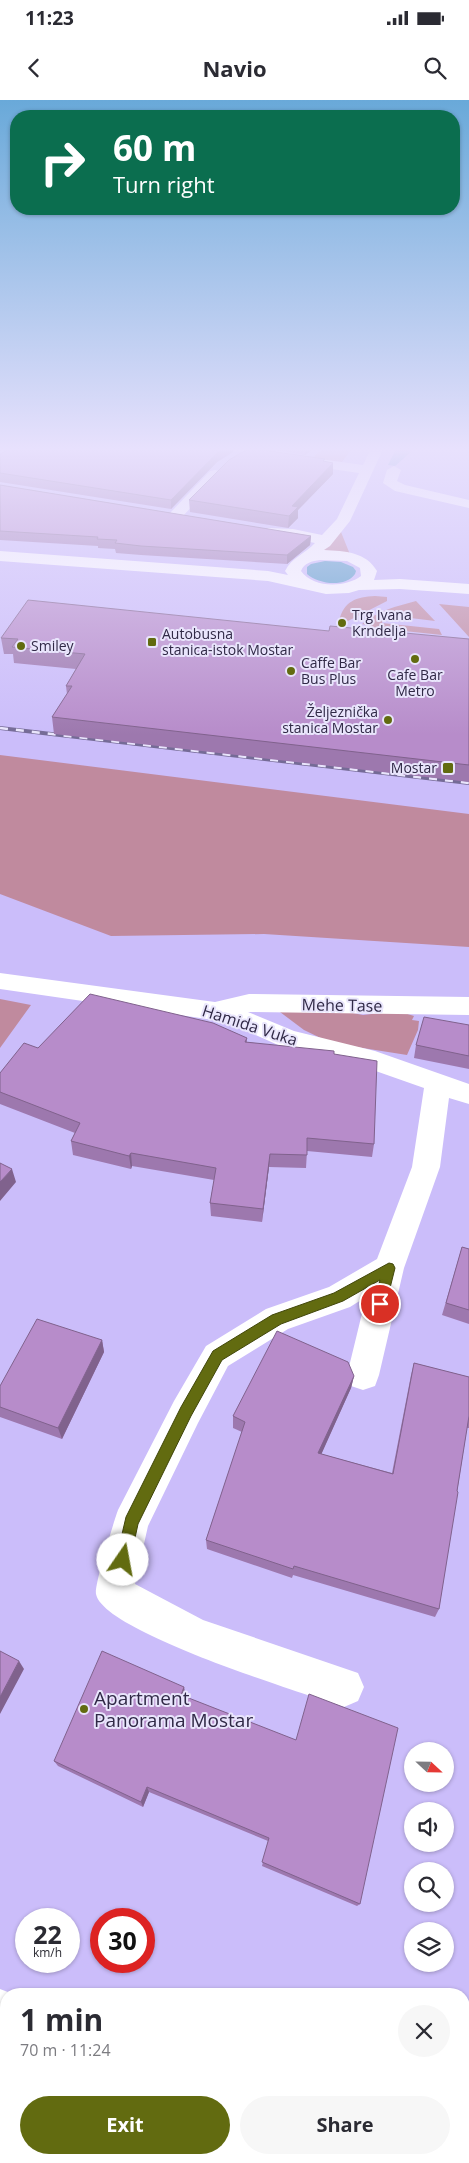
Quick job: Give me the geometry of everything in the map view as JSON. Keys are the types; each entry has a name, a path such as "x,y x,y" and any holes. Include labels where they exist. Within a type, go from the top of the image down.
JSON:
{"street":[{"path":"234,573 269,571 295,566 309,558 325,543"},
{"path":"348,543 360,562 369,569 370,574 366,580 359,584"},
{"path":"309,558 332,555 445,586"},
{"path":"0,556 268,576 331,589 359,584 445,586 469,589"},
{"path":"295,566 293,571 295,577 301,582"},
{"name":"Hamida Vuka","path":"0,981 215,1011 246,1020 287,1038 375,1061 457,1090"},
{"name":"Mehe Tase","path":"215,1011 249,1003 469,1006"},
{"path":"363,1375 389,1268 457,1090"},
{"path":"344,1687 196,1637 140,1609 114,1593 131,1523 186,1412 217,1356 277,1319 339,1297 389,1268"}],"shaded area":[{"path":"327,543 346,543 351,557 320,551"},
{"path":"375,596 387,597 387,601 344,623 339,621 344,609 352,601"},
{"path":"416,601 435,621 386,615 382,623 439,629 442,635 376,628 362,624 381,612"},
{"path":"439,604 469,607 469,637"},
{"path":"0,755 469,814 469,947 264,934 111,936 0,894"},
{"path":"0,999 31,1005 0,1048"},
{"path":"332,1009 363,1015 398,1011 414,1016 412,1020 419,1021 418,1030 407,1055 331,1043 304,1030 280,1012"}],"water":[{"path":"325,561 341,562 353,567 356,571 355,574 345,581 331,583 318,580 307,574 307,567 311,564"}],"building":[{"path":"117,543 302,543 287,555"},
{"path":"28,600 329,631 330,626 469,639 469,765 52,717 72,686 66,686 85,654 12,647 18,639 1,638"},
{"path":"90,994 213,1023 247,1038 245,1042 334,1051 334,1054 377,1061 374,1144 307,1138 307,1155 270,1154 263,1209 210,1203 216,1168 131,1153 129,1156 71,1141 80,1123 0,1092 0,1073 24,1043 38,1048"},
{"path":"424,1017 469,1025 469,1056 416,1045"},
{"path":"0,1163 12,1169 0,1182"},
{"path":"462,1247 469,1249 469,1310 446,1303"},
{"path":"37,1319 102,1340 58,1428 0,1407 0,1386"},
{"path":"277,1331 348,1362 354,1376 318,1453 393,1474 414,1363 469,1377 469,1416 439,1609 294,1566 293,1569 206,1540 245,1422 233,1416"},
{"path":"0,1651 19,1661 0,1697"},
{"path":"102,1651 184,1687 181,1695 296,1740 309,1694 398,1728 360,1904 262,1862 269,1838 147,1787 141,1802 54,1761"}],"railway":[{"path":"0,728 469,783"}],"place":[{"name":"Trg Ivana Krndelja","path":"342,623"},
{"name":"Autobusna stanica-istok Mostar","path":"152,642"},
{"name":"Smiley","path":"21,646"},
{"name":"Cafe Bar Metro","path":"415,659"},
{"name":"Caffe Bar Bus Plus","path":"291,671"},
{"name":"Željeznička stanica Mostar","path":"388,720"},
{"name":"Mostar","path":"448,768"},
{"name":"Apartment Panorama Mostar","path":"84,1709"}],"route":[{"path":"123,1560 131,1523 186,1412 217,1356 277,1319 339,1297 389,1268 380,1304"}]}
